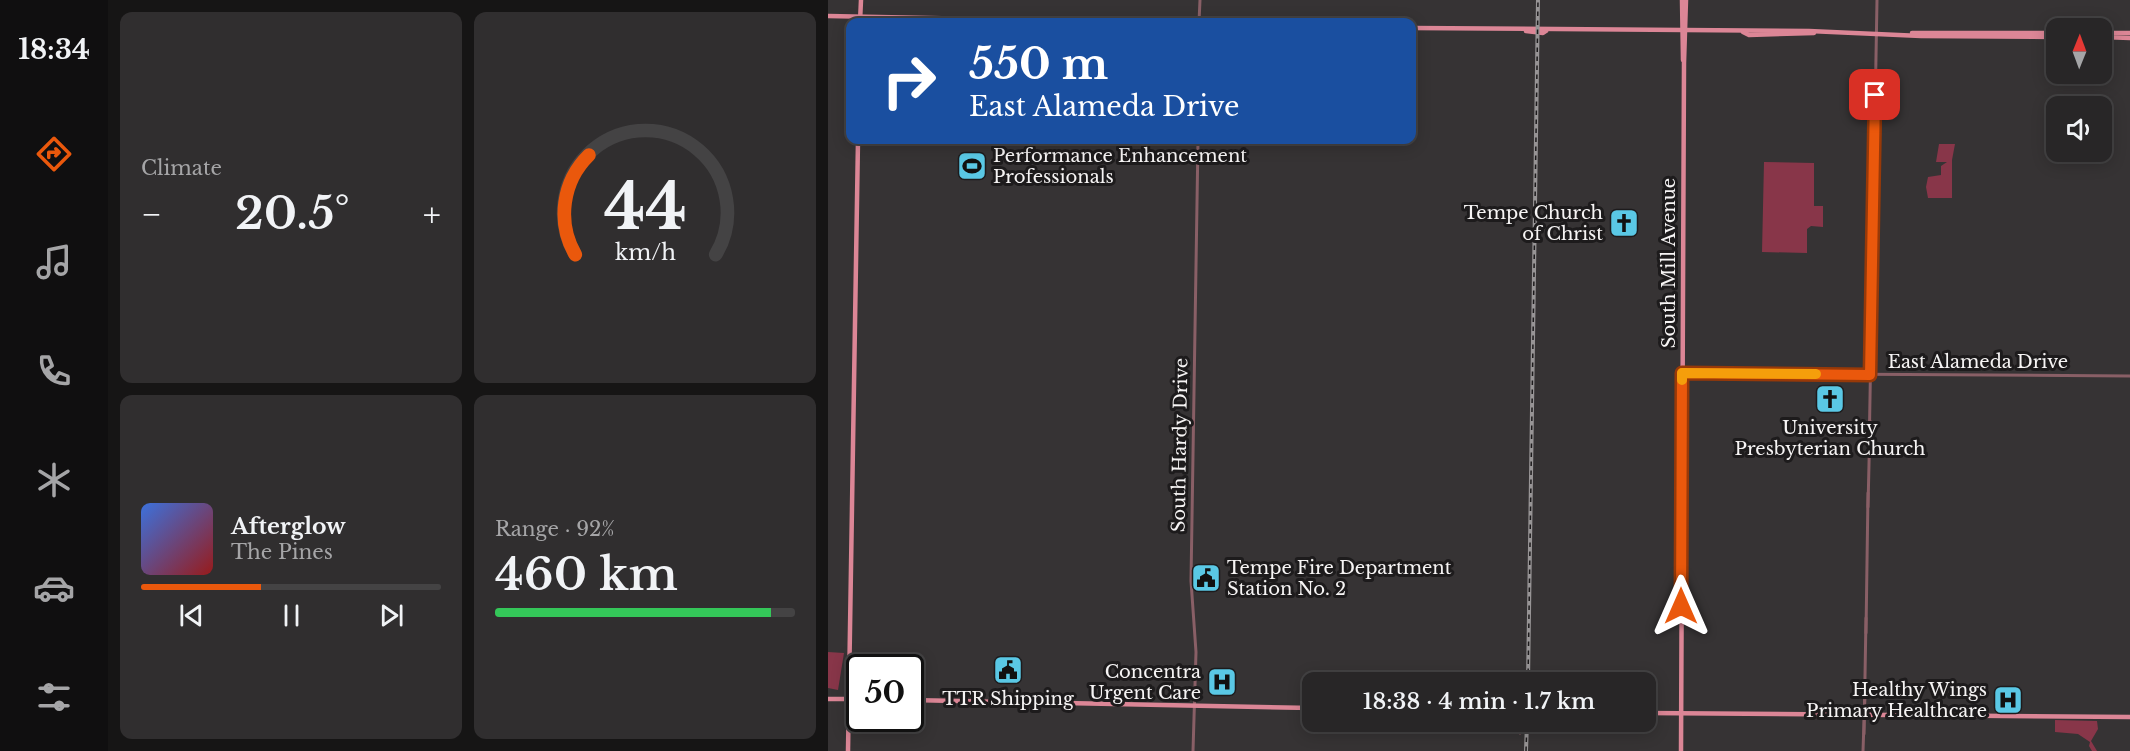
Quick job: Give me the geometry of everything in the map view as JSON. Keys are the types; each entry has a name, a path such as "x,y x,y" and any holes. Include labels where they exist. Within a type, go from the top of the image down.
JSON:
{"main road":[{"path":"860,18 861,0"},
{"name":"South Mill Avenue","path":"1681,751 1684,0"},
{"path":"828,16 849,18"},
{"path":"1416,28 1912,34 1920,31 2046,35"},
{"path":"2112,35 2130,35"},
{"path":"851,654 858,144"},
{"path":"828,699 846,699"},
{"path":"924,700 1302,708"},
{"path":"1656,712 2130,717"},
{"path":"848,751 849,732"}],"street":[{"path":"1199,18 1200,0"},
{"path":"1863,751 1877,0"},
{"name":"South Hardy Drive","path":"1193,751 1196,652 1191,595 1198,144"},
{"name":"East Alameda Drive","path":"1682,373 2130,376"}],"shaded area":[{"path":"1939,144 1955,144 1952,160 1952,198 1928,198 1926,187 1928,177 1941,175 1941,166 1947,162 1936,162"},
{"path":"1764,162 1814,163 1814,206 1823,206 1823,227 1811,226 1807,229 1807,253 1762,252"},
{"path":"828,652 844,653 838,690 828,688"},
{"path":"2055,720 2097,721 2098,729 2091,741 2097,751 2092,751 2089,746 2090,742 2078,734 2055,732"}],"railway":[{"path":"1528,672 1538,0"},
{"path":"1526,751 1527,732"}],"slow traffic":[{"path":"1682,380 1682,373 1816,374"}],"place":[{"name":"Performance Enhancement Professionals","path":"972,166"},
{"name":"Tempe Church of Christ","path":"1624,223"},
{"name":"University Presbyterian Church","path":"1830,399"},
{"name":"Tempe Fire Department Station No. 2","path":"1206,578"},
{"name":"TTR Shipping","path":"1008,670"},
{"name":"Concentra Urgent Care","path":"1222,682"},
{"name":"Healthy Wings Primary Healthcare","path":"2008,700"}],"route":[{"path":"1681,606 1682,373 1870,375 1875,95"}]}
